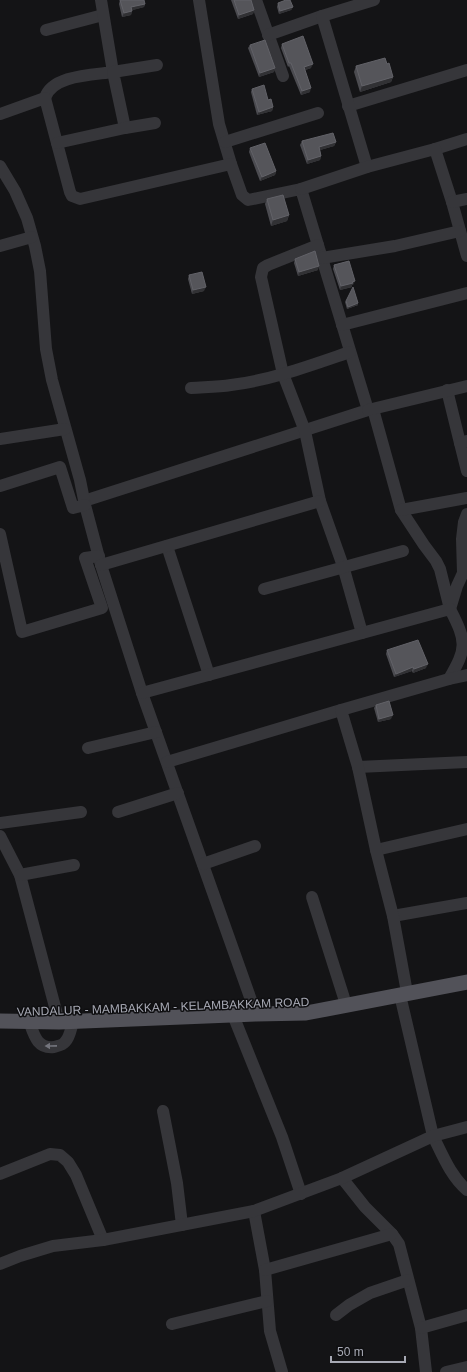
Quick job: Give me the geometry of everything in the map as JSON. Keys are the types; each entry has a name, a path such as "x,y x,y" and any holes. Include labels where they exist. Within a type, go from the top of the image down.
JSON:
{"main road":[{"name":"VANDALUR - MAMBAKKAM - KELAMBAKKAM ROAD","path":"255,1010 306,1013 403,991 467,974"},
{"name":"VANDALUR - MAMBAKKAM - KELAMBAKKAM ROAD","path":"0,1021 29,1021 255,1010 467,982"},
{"name":"VANDALUR - MAMBAKKAM - KELAMBAKKAM ROAD","path":"0,1012 63,1019"}],"street":[{"path":"101,0 113,72 125,128"},
{"path":"199,0 219,124 242,195 248,200 301,189 367,167 434,149 467,138"},
{"path":"256,0 283,76"},
{"path":"268,34 374,0"},
{"path":"46,30 103,15"},
{"path":"322,16 367,167"},
{"path":"157,65 67,79 47,92 45,98 72,196 80,199 231,164"},
{"path":"348,106 467,70"},
{"path":"0,114 45,98"},
{"path":"225,142 318,113"},
{"path":"57,143 155,123"},
{"path":"434,149 452,202 467,256"},
{"path":"0,166 15,191 27,218 32,237 40,271 46,349 52,380 80,480 100,560 142,693 255,1010"},
{"path":"301,189 350,352 370,409 401,510 440,569 450,609 464,630 466,642 465,651 449,679"},
{"path":"452,202 467,199"},
{"path":"322,258 395,246 460,232"},
{"path":"0,246 32,237"},
{"path":"318,245 262,268 261,277 283,374 305,431 320,502 343,566 362,633"},
{"path":"342,325 467,293"},
{"path":"191,388 232,385 283,374 350,352"},
{"path":"0,486 60,468 73,508 370,409 467,386"},
{"path":"448,390 464,442 467,471"},
{"path":"0,439 65,429"},
{"path":"401,510 467,498"},
{"path":"0,534 22,632 102,608 85,558 100,560 167,546 320,502"},
{"path":"450,609 457,586 463,573 462,540 464,522 467,514"},
{"path":"167,546 209,675"},
{"path":"264,589 343,566 403,551"},
{"path":"142,693 450,609"},
{"path":"167,762 341,710 467,675"},
{"path":"341,710 358,767 376,850 393,916 403,991 433,1136 442,1155 461,1184 467,1190"},
{"path":"88,748 156,732"},
{"path":"358,767 467,762"},
{"path":"118,812 178,793"},
{"path":"0,823 81,812"},
{"path":"376,850 467,828"},
{"path":"0,836 20,875 63,1019 65,1042 61,1046 46,1047 39,1044 34,1038 29,1021"},
{"path":"203,864 255,846"},
{"path":"20,875 74,865"},
{"path":"312,897 344,998"},
{"path":"393,916 467,903"},
{"path":"233,1011 282,1137 301,1194"},
{"path":"163,1112 177,1183 182,1225"},
{"path":"0,1264 52,1246 103,1240 254,1211 342,1178 433,1136 467,1127"},
{"path":"0,1174 50,1154 60,1155 68,1162 76,1175 103,1240"},
{"path":"342,1178 365,1207 392,1234 399,1244 421,1328 426,1372"},
{"path":"254,1211 265,1270 270,1331 282,1372"},
{"path":"265,1270 392,1234"},
{"path":"336,1315 359,1298 408,1280"},
{"path":"172,1324 267,1301"},
{"path":"421,1328 467,1315"},
{"path":"446,1372 467,1367"}],"building":[{"path":"120,0 144,0 145,4 131,7 132,11 124,13"},
{"path":"234,0 251,0 254,10 239,15"},
{"path":"290,0 293,7 280,11 278,3"},
{"path":"303,36 313,64 304,67 311,88 302,91 282,44"},
{"path":"265,40 275,68 260,73 250,45"},
{"path":"385,58 387,64 389,63 393,77 362,86 356,66"},
{"path":"264,85 268,100 271,99 273,107 259,112 252,89"},
{"path":"333,133 336,142 319,147 321,156 308,160 302,141"},
{"path":"265,143 276,171 262,177 250,148"},
{"path":"283,195 289,215 273,220 267,199"},
{"path":"315,251 319,266 299,272 295,259"},
{"path":"349,261 355,281 352,282 353,283 341,286 334,265"},
{"path":"202,272 206,287 193,290 189,275"},
{"path":"353,287 358,303 348,307 346,301"},
{"path":"418,640 428,664 414,669 413,667 396,674 387,650"},
{"path":"389,701 393,715 379,719 376,705"}]}
